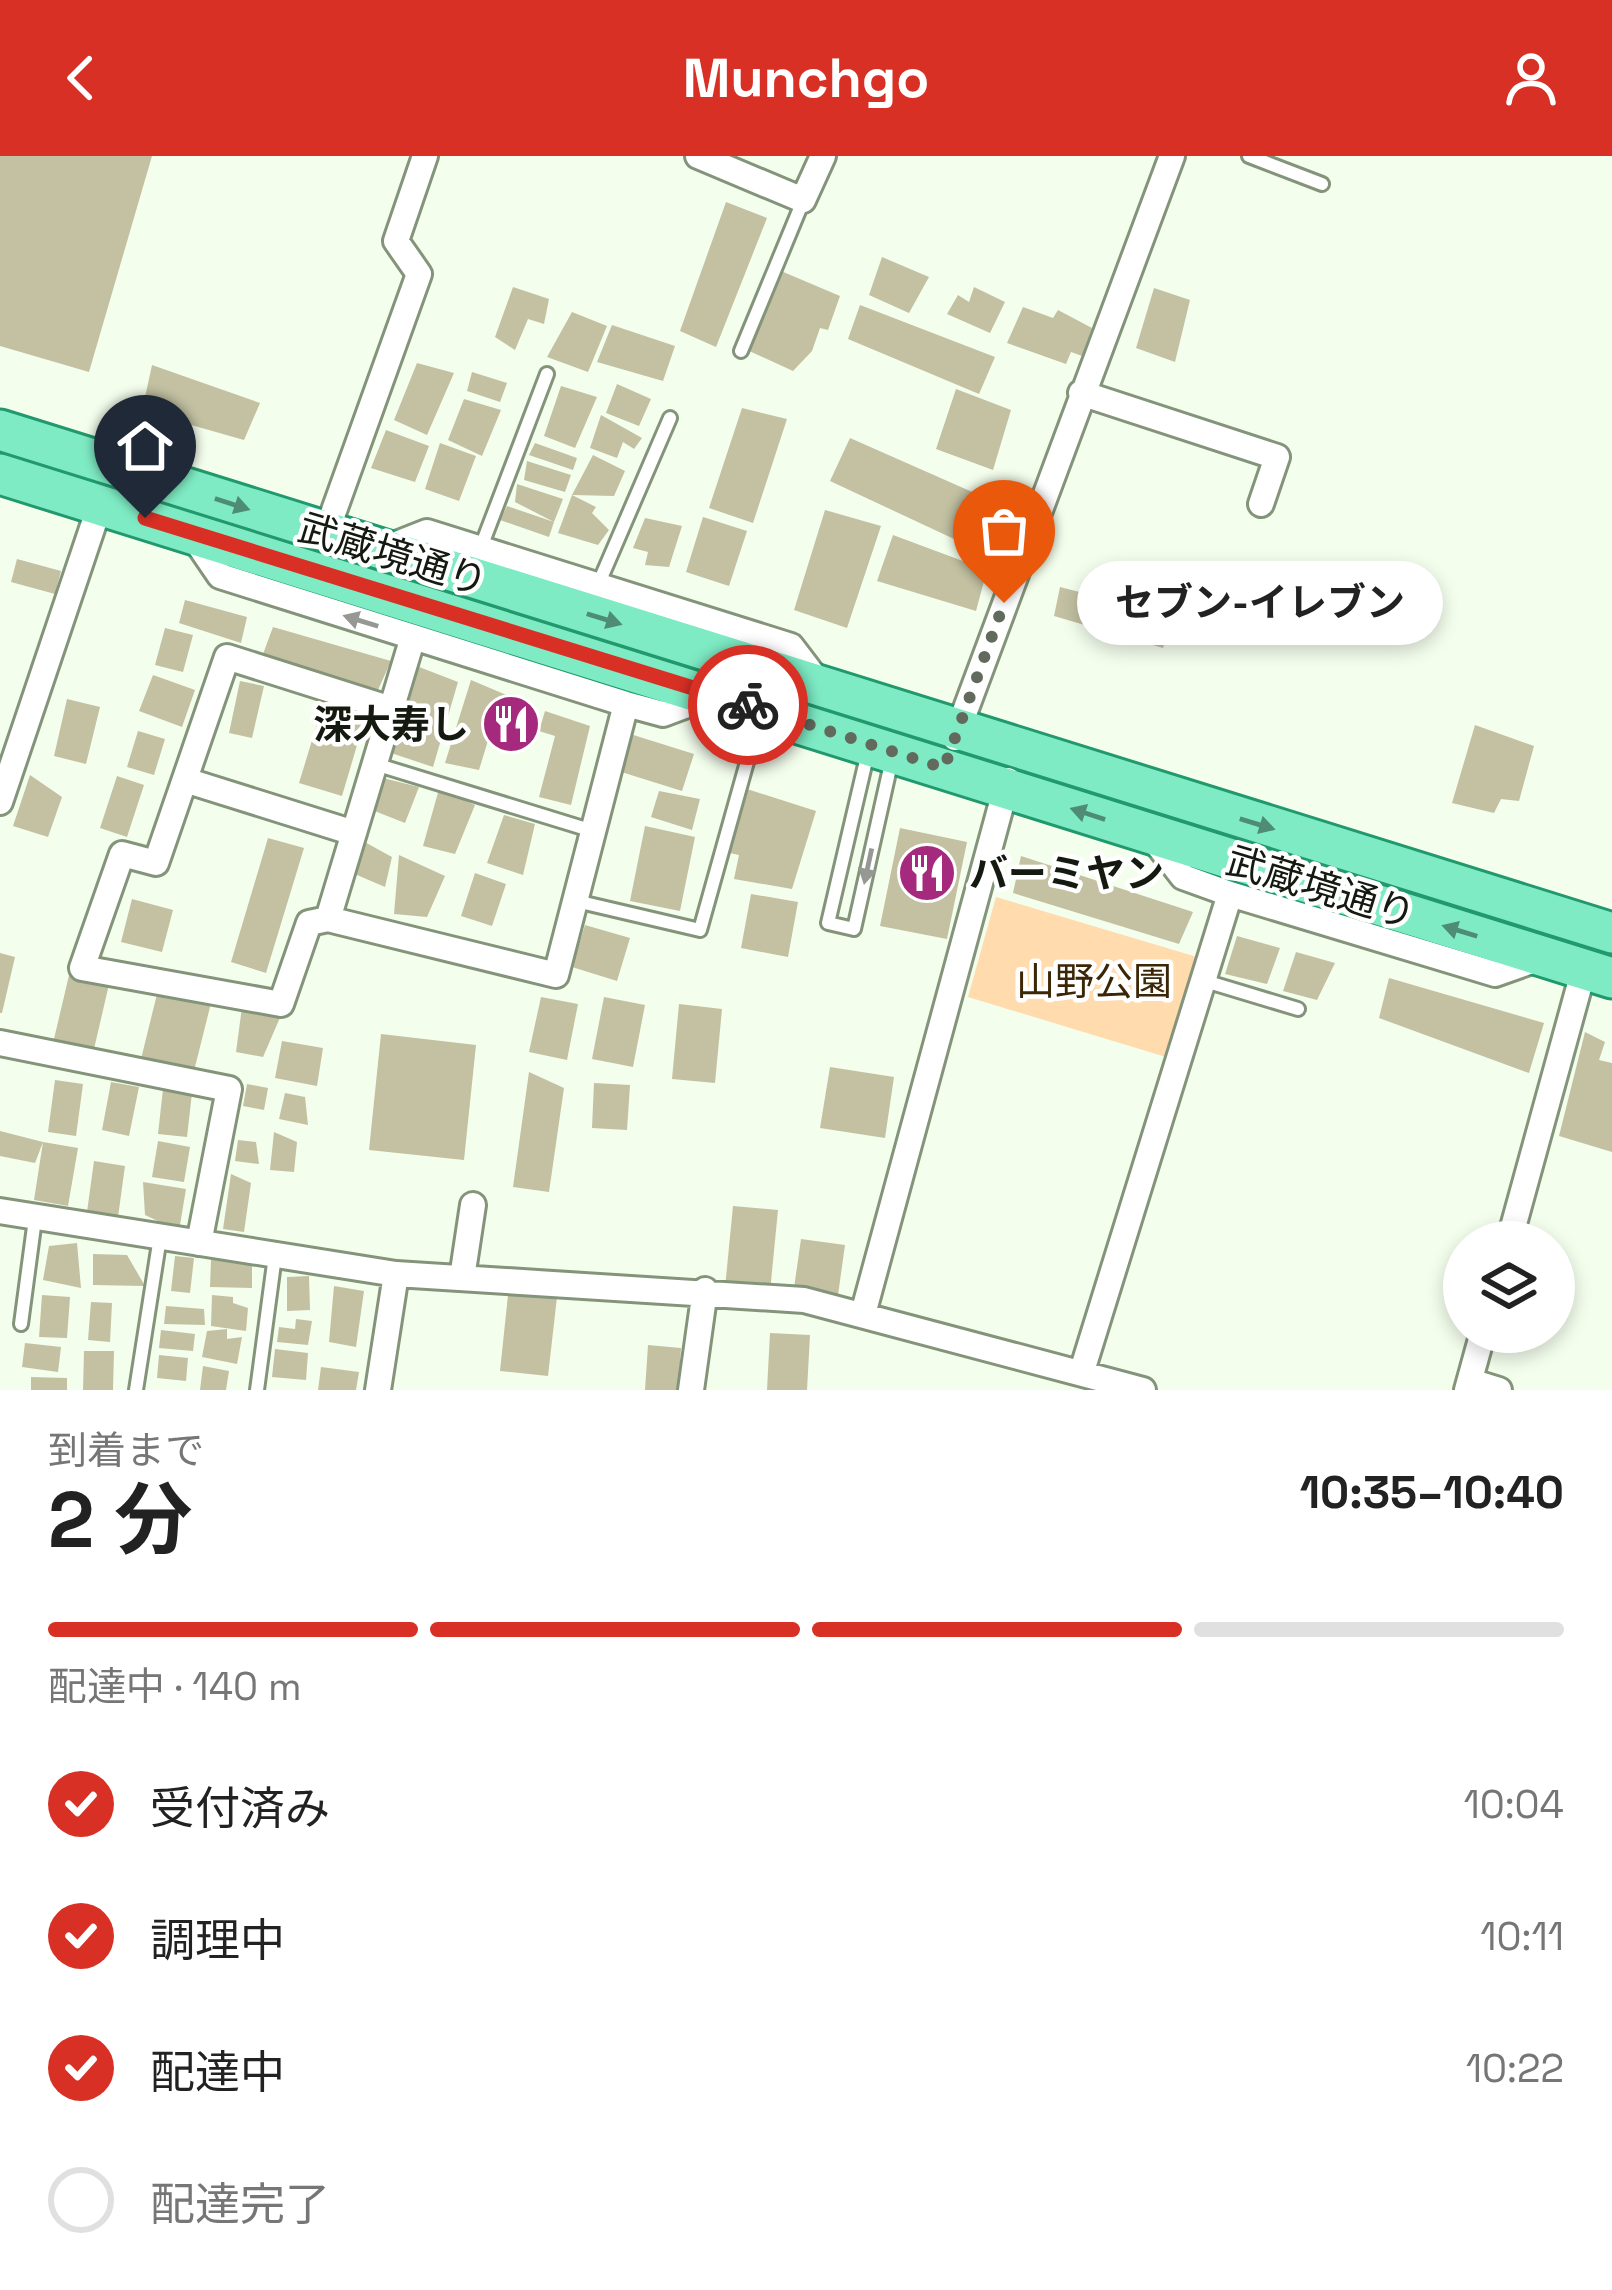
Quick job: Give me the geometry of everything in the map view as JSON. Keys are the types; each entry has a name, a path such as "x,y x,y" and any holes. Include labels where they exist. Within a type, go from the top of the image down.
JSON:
{"main road":[{"name":"武蔵境通り","path":"0,430 1612,933"},
{"path":"49,446 24,446 19,452 87,481 100,505"},
{"name":"武蔵境通り","path":"0,474 1598,974"}],"street":[{"path":"326,533 419,274 396,241 425,156"},
{"path":"698,156 803,200 823,156"},
{"path":"944,768 1172,156"},
{"path":"1081,393 1277,457 1261,505"},
{"path":"0,802 9,751 100,505"},
{"path":"190,532 220,576 626,704 663,714 713,696"},
{"path":"382,550 427,532 481,547 791,646 823,687"},
{"path":"328,919 413,637"},
{"path":"391,709 227,657 157,863 122,854 82,968 281,1004 309,923 328,919 556,975 626,704"},
{"path":"863,1314 1017,749"},
{"path":"184,780 354,833"},
{"path":"1149,833 1183,877 1230,894 1495,974 1543,957"},
{"path":"1082,1371 1230,894"},
{"path":"1516,1221 1598,974"},
{"path":"0,1043 230,1089 199,1243"},
{"path":"463,1278 472,1205"},
{"path":"0,1211 396,1274 705,1290 804,1300 1082,1371 1107,1385 1143,1390"},
{"path":"378,1390 396,1274"},
{"path":"691,1390 705,1290"},
{"path":"1478,1353 1468,1385 1499,1390"}],"lane":[{"path":"1249,156 1322,184"},
{"path":"741,352 803,200"},
{"path":"481,547 547,374"},
{"path":"598,585 670,418"},
{"path":"576,901 700,930 762,709"},
{"path":"881,748 854,929 829,923 881,748"},
{"path":"375,764 593,831"},
{"path":"1205,980 1298,1009"},
{"path":"21,1324 35,1219"},
{"path":"136,1390 160,1236"},
{"path":"257,1390 275,1256"}],"green space":[{"name":"山野公園","path":"996,897 1197,957 1166,1057 968,997"}],"building":[{"path":"0,156 152,156 89,372 0,346"},
{"path":"726,202 767,218 716,347 680,331"},
{"path":"882,257 929,277 909,313 869,295"},
{"path":"781,271 840,296 828,330 820,328 812,351 793,371 747,350"},
{"path":"513,287 549,299 544,324 528,319 515,350 495,337"},
{"path":"974,287 1005,302 990,333 947,314 958,295 969,302"},
{"path":"1154,288 1190,300 1175,362 1136,348"},
{"path":"860,305 995,357 979,394 848,339"},
{"path":"1023,307 1053,318 1058,310 1092,328 1082,356 1071,352 1066,364 1007,343"},
{"path":"572,312 607,326 588,372 547,357"},
{"path":"612,325 675,346 663,381 597,362"},
{"path":"417,363 454,373 427,435 394,420"},
{"path":"152,365 260,403 244,440 142,411"},
{"path":"472,372 507,383 500,402 467,391"},
{"path":"617,384 651,399 639,426 606,413"},
{"path":"561,386 597,397 575,448 544,436"},
{"path":"956,389 1011,410 993,470 936,449"},
{"path":"464,399 501,410 482,456 448,440"},
{"path":"742,408 787,419 753,523 709,508"},
{"path":"601,415 642,438 634,449 623,442 617,458 590,448"},
{"path":"386,430 429,446 415,482 371,468"},
{"path":"850,438 1004,506 984,553 830,481"},
{"path":"440,443 476,456 459,501 425,489"},
{"path":"535,443 577,458 573,470 529,455"},
{"path":"593,455 625,471 614,496 572,495"},
{"path":"527,461 571,475 565,492 524,480"},
{"path":"517,484 563,499 554,522 515,502"},
{"path":"572,495 596,507 592,513 609,530 598,545 558,533"},
{"path":"507,506 554,522 549,537 500,520"},
{"path":"825,510 881,526 847,628 794,610"},
{"path":"703,517 747,531 729,586 686,572"},
{"path":"645,518 682,526 669,567 645,565 648,552 633,548"},
{"path":"893,535 987,570 976,611 877,581"},
{"path":"17,559 61,571 55,594 11,582"},
{"path":"1060,587 1173,616 1163,648 1054,616"},
{"path":"185,600 247,617 241,643 179,623"},
{"path":"273,627 391,661 378,690 263,654"},
{"path":"165,628 193,635 183,672 155,665"},
{"path":"414,665 458,682 433,767 388,752"},
{"path":"153,675 195,690 182,727 139,711"},
{"path":"471,680 518,700 515,724 494,721 479,770 445,763"},
{"path":"240,681 264,686 252,738 229,733"},
{"path":"67,699 100,707 86,764 54,756"},
{"path":"545,711 590,726 571,805 539,797 555,736 539,731"},
{"path":"320,714 363,725 342,796 299,783"},
{"path":"1475,725 1534,746 1519,801 1501,799 1494,813 1452,803"},
{"path":"138,731 165,739 154,775 127,767"},
{"path":"627,733 694,754 682,791 615,770"},
{"path":"30,775 62,797 48,837 13,826"},
{"path":"117,776 144,785 127,837 100,828"},
{"path":"379,777 419,787 405,823 372,810"},
{"path":"744,788 816,811 792,889 734,879 739,855 725,852"},
{"path":"439,789 475,805 455,854 423,846"},
{"path":"659,791 700,799 692,830 651,817"},
{"path":"504,815 535,824 523,875 487,863"},
{"path":"645,826 695,837 680,911 630,901"},
{"path":"900,828 967,842 947,939 880,926"},
{"path":"268,838 304,848 266,973 231,962"},
{"path":"361,840 392,857 385,887 350,872"},
{"path":"399,855 445,876 427,917 394,914"},
{"path":"1021,856 1193,912 1179,944 1013,893"},
{"path":"475,873 506,884 492,926 461,916"},
{"path":"751,894 798,902 788,957 741,948"},
{"path":"132,899 173,910 162,952 121,942"},
{"path":"585,925 630,938 617,981 572,967"},
{"path":"1237,936 1280,948 1267,984 1225,974"},
{"path":"1296,952 1335,963 1317,1000 1283,991"},
{"path":"0,953 15,957 2,1013 0,1013"},
{"path":"70,971 110,980 94,1049 54,1039"},
{"path":"1389,978 1544,1023 1529,1073 1379,1018"},
{"path":"158,990 211,1003 194,1071 141,1059"},
{"path":"541,997 578,1004 567,1060 529,1052"},
{"path":"604,997 645,1005 633,1067 592,1059"},
{"path":"679,1004 722,1009 715,1083 672,1079"},
{"path":"242,1007 282,1013 263,1057 236,1052"},
{"path":"1585,1032 1605,1042 1599,1060 1612,1063 1612,1152 1559,1136"},
{"path":"381,1034 476,1045 464,1160 369,1150"},
{"path":"282,1041 323,1048 317,1086 275,1078"},
{"path":"830,1067 894,1077 885,1138 820,1128"},
{"path":"529,1072 564,1088 549,1192 513,1187"},
{"path":"55,1080 83,1084 76,1136 48,1132"},
{"path":"111,1082 139,1087 129,1136 102,1130"},
{"path":"594,1083 630,1085 627,1130 592,1128"},
{"path":"247,1084 268,1088 264,1110 243,1106"},
{"path":"163,1089 192,1093 187,1137 158,1134"},
{"path":"285,1093 305,1097 308,1125 279,1119"},
{"path":"0,1131 43,1142 35,1163 0,1156"},
{"path":"274,1132 297,1142 294,1172 270,1170"},
{"path":"238,1140 256,1142 259,1164 235,1161"},
{"path":"158,1141 190,1147 184,1182 152,1177"},
{"path":"43,1142 78,1148 68,1206 34,1200"},
{"path":"94,1161 125,1166 118,1217 87,1212"},
{"path":"231,1174 251,1183 244,1232 223,1229"},
{"path":"143,1182 186,1189 179,1231 145,1215"},
{"path":"733,1206 778,1210 770,1292 725,1288"},
{"path":"801,1239 845,1245 838,1295 794,1288"},
{"path":"77,1243 81,1288 43,1280 49,1246"},
{"path":"93,1254 127,1255 145,1286 93,1285"},
{"path":"175,1256 194,1258 190,1293 171,1291"},
{"path":"211,1260 252,1260 252,1288 210,1287"},
{"path":"309,1276 310,1310 287,1311 287,1277"},
{"path":"334,1286 364,1291 356,1347 329,1342"},
{"path":"42,1295 70,1297 67,1338 39,1337"},
{"path":"212,1295 233,1297 233,1303 248,1308 246,1331 211,1326"},
{"path":"508,1295 557,1297 548,1376 500,1371"},
{"path":"91,1302 112,1303 110,1342 88,1340"},
{"path":"166,1306 204,1309 205,1325 164,1324"},
{"path":"296,1319 312,1321 308,1345 277,1342 279,1327 295,1329"},
{"path":"227,1329 227,1339 242,1337 237,1364 202,1357 207,1331"},
{"path":"161,1330 195,1334 193,1351 159,1348"},
{"path":"770,1333 810,1335 807,1390 767,1390"},
{"path":"25,1343 61,1347 58,1372 22,1367"},
{"path":"648,1345 681,1348 678,1390 645,1390"},
{"path":"275,1349 308,1353 306,1380 272,1377"},
{"path":"84,1351 114,1351 113,1390 83,1390"},
{"path":"159,1355 188,1358 186,1381 157,1378"},
{"path":"203,1366 229,1371 226,1390 200,1390"},
{"path":"321,1367 359,1372 356,1390 318,1390"},
{"path":"31,1377 67,1378 67,1390 31,1390"}],"way so far":[{"path":"748,705 944,768 1004,603"}],"place":[{"name":"セブン-イレブン","path":"1004,603"},
{"name":"深大寿し","path":"511,724"},
{"name":"バーミヤン","path":"927,873"}],"route":[{"path":"145,518 748,705"}]}
